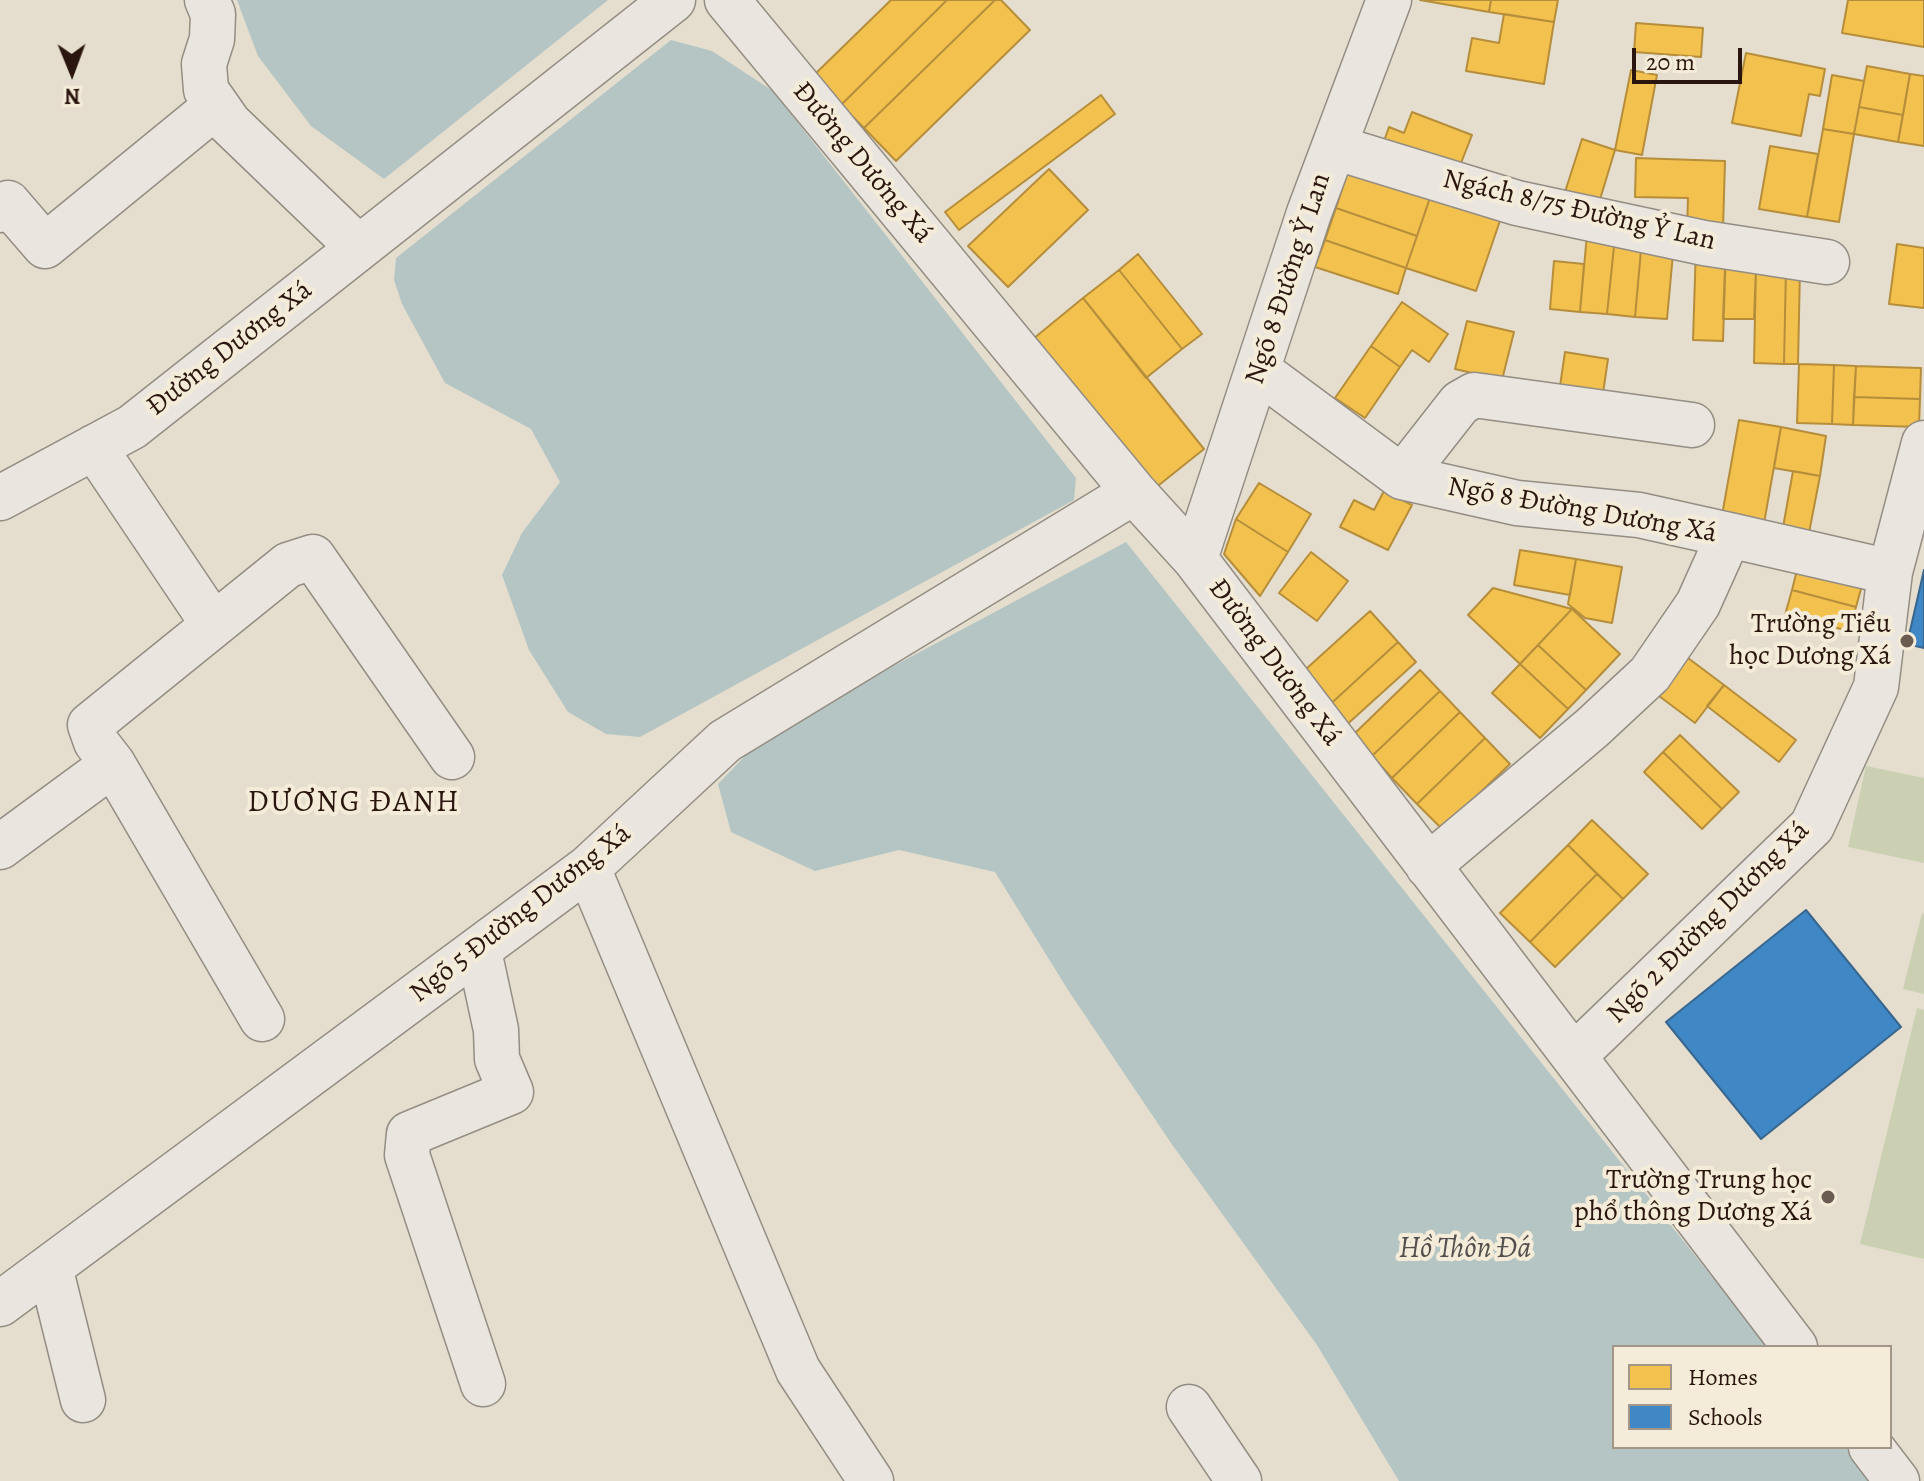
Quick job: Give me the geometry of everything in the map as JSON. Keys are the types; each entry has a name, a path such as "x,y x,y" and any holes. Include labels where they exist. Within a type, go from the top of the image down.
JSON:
{"street":[{"path":"207,0 213,14 212,39 204,64 206,90 216,106 229,123 364,242"},
{"name":"Đường Dương Xá","path":"0,498 132,427 673,0"},
{"name":"Đường Dương Xá","path":"727,0 1134,492 1195,559 1793,1345"},
{"name":"Ngõ 8 Đường Ỷ Lan","path":"1195,559 1334,147 1389,0"},
{"path":"0,210 8,203 45,246 216,106"},
{"name":"Ngách 8/75 Đường Ỷ Lan","path":"1334,147 1517,203 1704,243 1827,262"},
{"name":"Ngõ 8 Đường Dương Xá","path":"1259,371 1402,477 1517,503 1639,515 1729,535 1698,604 1650,674 1592,728 1428,866"},
{"path":"1402,477 1460,403 1474,395 1692,425"},
{"name":"Ngõ 2 Đường Dương Xá","path":"1574,1056 1812,826 1876,687 1890,572 1924,443"},
{"path":"94,447 213,624"},
{"name":"Ngõ 5 Đường Dương Xá","path":"0,1304 588,868 725,741 1134,492"},
{"path":"1729,535 1890,572"},
{"path":"262,1019 113,764 96,742 90,725 288,565 313,557 452,757"},
{"path":"0,847 113,764"},
{"path":"588,868 798,1370 871,1481"},
{"path":"479,951 496,1030 497,1059 511,1092 409,1134 407,1155 483,1384"},
{"path":"50,1267 83,1400"},
{"path":"1189,1407 1239,1481"},
{"path":"1873,1449 1897,1481"}],"green space":[{"path":"1866,766 1924,778 1924,863 1848,847"},
{"path":"1924,914 1924,994 1903,989"},
{"path":"1917,1008 1924,1010 1924,1259 1860,1244"}],"water":[{"path":"237,0 608,0 384,179 311,126 258,56"},
{"path":"671,40 712,51 773,91 1076,478 1074,500 640,737 606,734 568,712 529,650 502,575 522,533 560,482 531,429 445,383 402,304 394,280 396,258"},
{"name":"Hồ Thôn Đá","path":"1126,542 1766,1345 1612,1345 1612,1449 1850,1449 1875,1481 1399,1481 1317,1345 1171,1143 1068,990 995,872 899,850 815,871 731,832 718,784 766,734"}],"building: Homes":[{"path":"891,0 947,0 841,105 812,77"},
{"path":"947,0 995,0 864,128 841,105"},
{"path":"995,0 1001,0 1030,30 896,161 864,128"},
{"path":"1420,0 1491,0 1489,12"},
{"path":"1491,0 1558,0 1554,22 1489,12"},
{"path":"1848,0 1924,0 1924,47 1842,33"},
{"path":"1504,14 1554,22 1544,84 1466,71 1472,38 1499,43"},
{"path":"1636,23 1703,28 1701,57 1634,52"},
{"path":"1746,53 1825,69 1820,96 1809,94 1801,136 1732,123"},
{"path":"1867,66 1910,74 1903,115 1859,107"},
{"path":"1631,70 1657,75 1642,155 1615,150"},
{"path":"1910,74 1924,76 1924,146 1898,142"},
{"path":"1832,75 1864,81 1854,134 1823,129"},
{"path":"1101,95 1115,114 959,230 945,212"},
{"path":"1859,107 1903,115 1898,142 1854,134"},
{"path":"1412,112 1472,135 1454,181 1380,152 1389,127 1404,133"},
{"path":"1823,129 1854,134 1839,222 1807,217"},
{"path":"1582,139 1615,150 1598,206 1564,195"},
{"path":"1770,146 1818,154 1807,217 1759,209"},
{"path":"1636,158 1725,161 1723,229 1687,228 1688,198 1635,197"},
{"path":"1351,162 1433,189 1417,236 1336,208"},
{"path":"1049,169 1088,210 1008,287 968,246"},
{"path":"1433,189 1503,212 1476,291 1406,268"},
{"path":"1336,208 1417,236 1406,268 1325,240"},
{"path":"1587,234 1615,237 1607,314 1580,312"},
{"path":"1615,237 1642,239 1635,317 1607,314"},
{"path":"1642,239 1674,243 1667,319 1635,317"},
{"path":"1325,240 1406,268 1398,294 1315,267"},
{"path":"1897,244 1924,248 1924,308 1889,304"},
{"path":"1696,246 1726,247 1723,341 1693,340"},
{"path":"1138,254 1202,334 1182,349 1119,270"},
{"path":"1554,261 1584,264 1580,312 1550,309"},
{"path":"1725,267 1756,268 1754,319 1723,319"},
{"path":"1756,268 1786,268 1784,364 1754,363"},
{"path":"1786,268 1800,269 1798,364 1784,364"},
{"path":"1119,270 1182,349 1146,378 1083,298"},
{"path":"1083,298 1204,449 1154,489 1033,339"},
{"path":"1402,302 1448,334 1429,362 1412,350 1400,367 1371,346"},
{"path":"1467,321 1514,332 1502,380 1455,369"},
{"path":"1371,346 1400,367 1365,418 1335,398"},
{"path":"1565,352 1608,359 1602,400 1559,393"},
{"path":"1799,364 1834,365 1832,424 1797,423"},
{"path":"1834,365 1856,366 1853,425 1832,424"},
{"path":"1856,366 1921,368 1920,399 1854,397"},
{"path":"1854,397 1920,399 1919,427 1853,425"},
{"path":"1739,420 1781,427 1763,529 1721,521"},
{"path":"1781,427 1826,436 1820,476 1774,468"},
{"path":"1793,471 1820,476 1808,538 1782,533"},
{"path":"1259,483 1311,514 1288,552 1236,519"},
{"path":"1384,491 1412,505 1388,550 1340,527 1354,500 1374,510"},
{"path":"1236,519 1288,552 1260,596 1224,554"},
{"path":"1520,550 1576,559 1570,595 1514,585"},
{"path":"1311,552 1348,581 1317,621 1279,593"},
{"path":"1801,554 1866,571 1856,607 1792,590"},
{"path":"1576,559 1622,567 1612,623 1585,618 1568,604"},
{"path":"1493,588 1572,609 1520,664 1468,615"},
{"path":"1792,590 1856,607 1849,631 1785,615"},
{"path":"1572,609 1620,654 1586,690 1538,645"},
{"path":"1370,611 1398,642 1324,710 1295,679"},
{"path":"1398,642 1416,662 1342,729 1324,710"},
{"path":"1538,645 1586,690 1568,709 1520,664"},
{"path":"1688,658 1724,685 1695,723 1659,696"},
{"path":"1520,664 1568,709 1540,738 1492,693"},
{"path":"1420,670 1440,691 1372,756 1352,736"},
{"path":"1724,685 1796,740 1779,762 1707,706"},
{"path":"1440,691 1460,712 1392,778 1372,756"},
{"path":"1460,712 1485,738 1417,804 1392,778"},
{"path":"1680,735 1739,792 1722,809 1663,752"},
{"path":"1485,738 1510,764 1442,829 1417,804"},
{"path":"1663,752 1722,809 1702,829 1644,772"},
{"path":"1592,820 1648,874 1623,899 1568,845"},
{"path":"1568,845 1597,874 1530,942 1500,913"},
{"path":"1597,874 1623,899 1555,967 1530,942"}],"building: Schools":[{"path":"1924,570 1924,648 1907,644"},
{"path":"1806,910 1901,1027 1761,1139 1666,1022"}],"place":[{"name":"Trường Tiểu học Dương Xá","path":"1907,641"},
{"name":"Trường Trung học phổ thông Dương Xá","path":"1828,1197"}],"district":[{"name":"DƯƠNG ĐANH","path":"354,804"}]}
